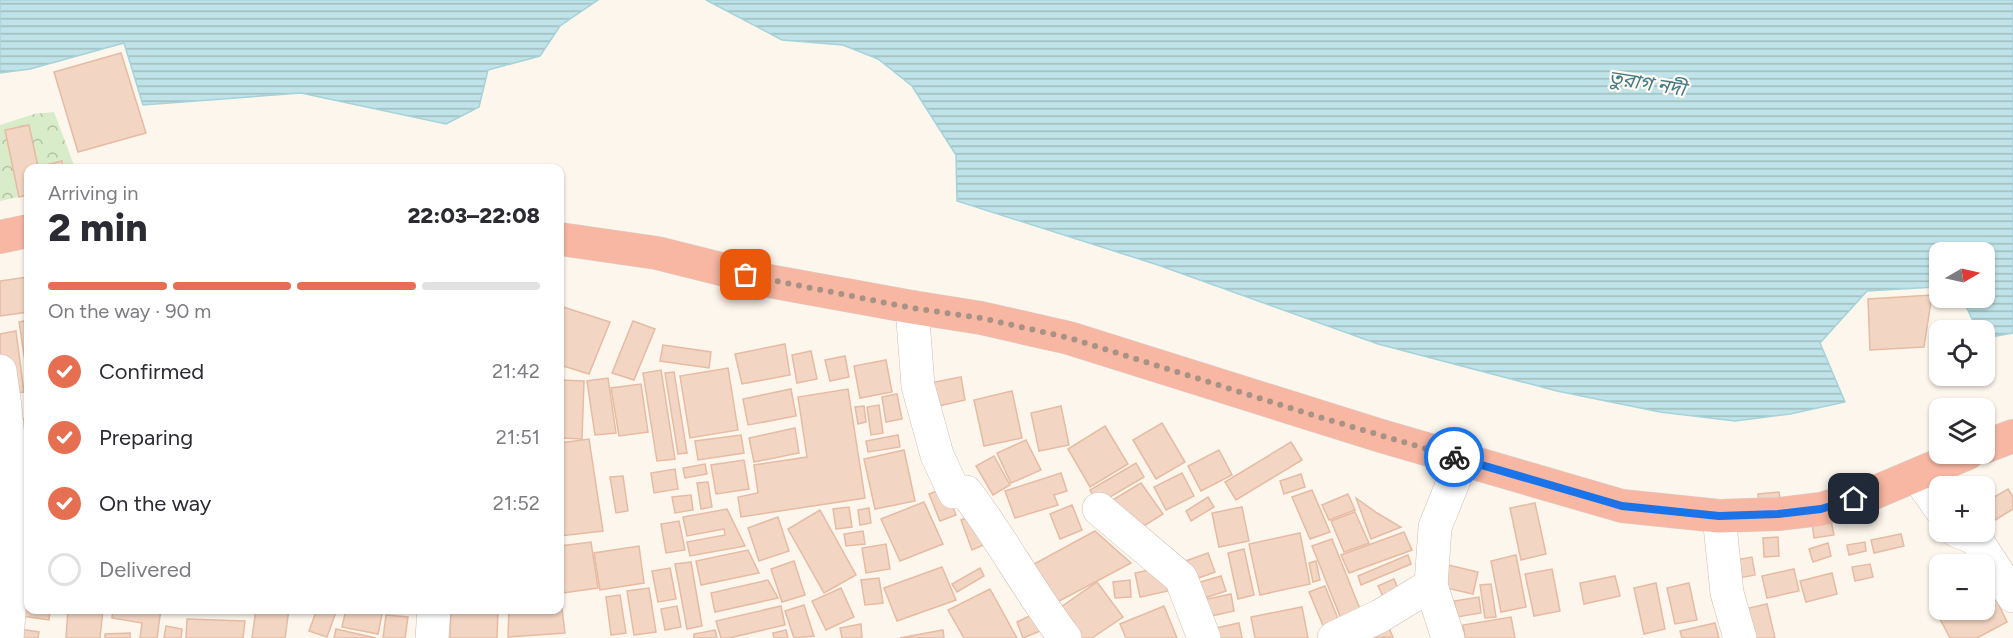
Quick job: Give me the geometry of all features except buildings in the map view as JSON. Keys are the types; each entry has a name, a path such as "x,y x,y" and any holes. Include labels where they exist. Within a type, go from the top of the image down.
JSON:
{"highway":[{"path":"0,237 24,232"},
{"path":"564,240 657,253 769,281 912,308 981,318 1070,338 1333,422 1622,506 1719,516 1778,514 1821,509 1871,494 1942,464"},
{"path":"1995,443 2013,436"}],"street":[{"path":"912,308 918,386 937,455 954,492 966,492 984,516 1042,609 1065,638"},
{"path":"0,370 5,403 11,506 12,583 7,638"},
{"path":"1448,638 1431,585 1435,527 1462,460"},
{"path":"1917,475 1929,492"},
{"path":"1099,508 1181,578 1204,638"},
{"path":"1719,516 1727,593 1740,638"},
{"path":"1978,542 2013,596"},
{"path":"1334,638 1380,615 1431,585"},
{"path":"432,638 434,614"}],"green space":[{"path":"54,112 74,164 24,164 24,196 0,201 0,125 34,114"}],"water":[{"path":"0,0 598,0 560,26 540,56 488,70 479,107 446,124 301,93 143,105 124,43 30,69 0,73"},
{"name":"তুরাগ নদী","path":"706,0 2013,0 2013,333 1995,336 1995,320 1972,320 1967,308 1995,308 1995,242 1929,242 1929,287 1867,291 1820,343 1845,402 1790,414 1735,421 1660,412 1557,391 1378,344 1158,265 957,201 956,155 912,86 878,59 843,45 782,40"}],"way so far":[{"path":"746,275 912,308 981,318 1070,338 1454,457"}],"route":[{"path":"1454,457 1622,506 1719,516 1778,514 1821,509 1854,499"}]}
